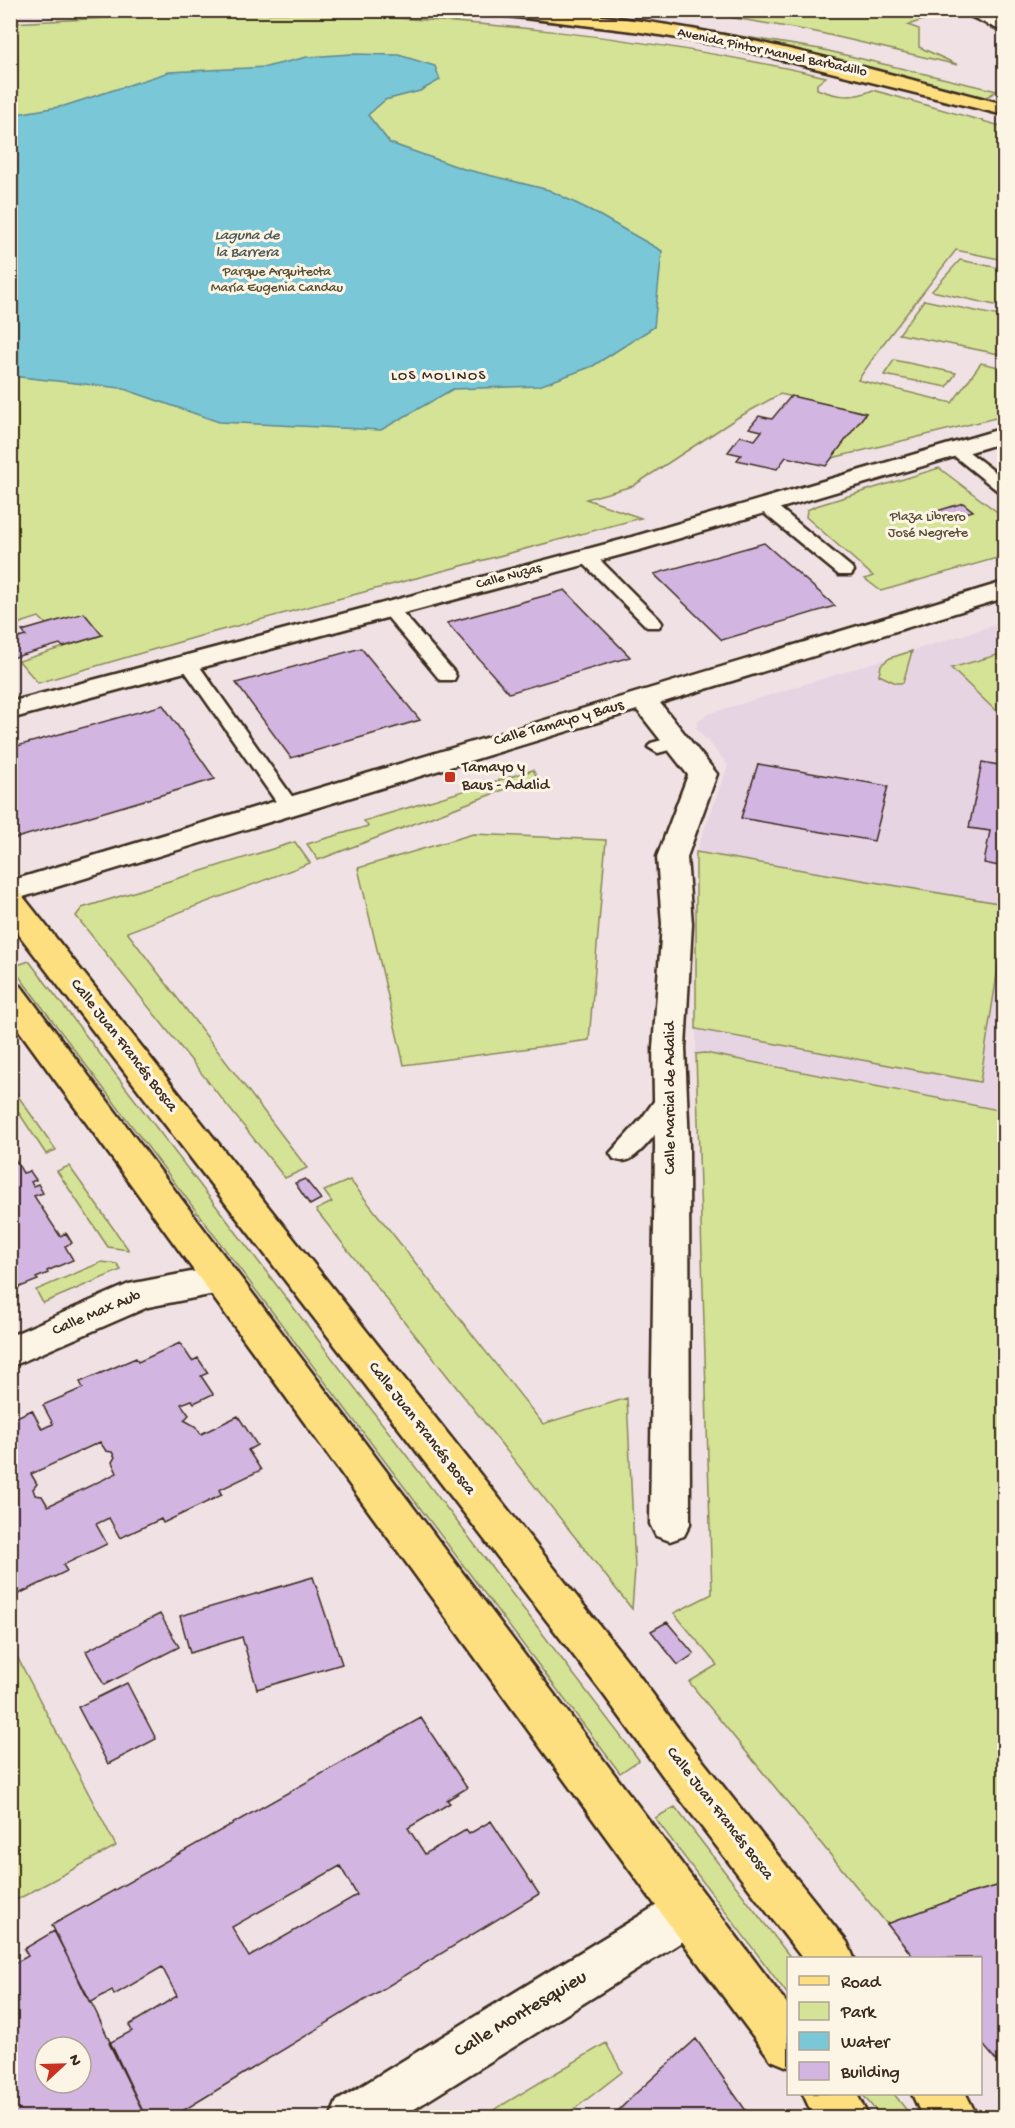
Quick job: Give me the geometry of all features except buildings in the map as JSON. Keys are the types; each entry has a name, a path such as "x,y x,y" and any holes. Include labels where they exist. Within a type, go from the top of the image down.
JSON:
{"main road":[{"name":"Avenida Pintor Manuel Barbadillo","path":"500,10 604,22 723,40 870,73 1005,110"},
{"name":"Avenida Pintor Manuel Barbadillo","path":"610,10 732,28 840,49"},
{"name":"Calle Juan Francés Bosca","path":"10,901 829,1957"},
{"path":"10,994 688,1912 787,2040"},
{"path":"828,2095 845,2118"},
{"path":"937,2095 954,2118"}],"street":[{"path":"965,10 1005,27"},
{"name":"Calle Nuzas","path":"10,711 586,556 1005,435"},
{"name":"Calle Tamayo y Baus","path":"10,891 1005,590"},
{"name":"Calle Marcial de Adalid","path":"643,700 668,745 703,774 672,857 676,924 669,1048 670,1524"},
{"name":"Calle Max Aub","path":"10,1352 142,1294 222,1280"},
{"name":"Calle Montesquieu","path":"354,2118 688,1912"}],"lane":[{"path":"954,448 1005,487"},
{"path":"765,505 845,571"},
{"path":"586,556 653,623"},
{"path":"390,609 447,676"},
{"path":"189,663 290,806"},
{"path":"622,1153 650,1124 670,1096"}],"shaded area":[{"path":"1004,622 1004,1111 705,1053 696,1054 696,852 728,765 696,728 698,721 708,714"}],"green space":[{"path":"693,11 937,11 944,13 908,25 919,29 919,47 958,65 816,32"},
{"name":"Parque Arquitecta María Eugenia Candau","path":"287,13 491,25 626,40 826,77 817,84 817,89 831,94 852,96 873,90 1004,127 1004,260 956,250 858,380 952,403 981,363 1004,368 1004,416 832,458 866,413 780,394 737,418 633,486 586,499 641,518 214,632 38,683 19,661 102,635 46,624 39,617 11,626 11,23 165,15"},
{"path":"616,16 820,49 997,91 983,99 613,19"},
{"path":"960,260 1004,269 1004,307 932,291"},
{"path":"924,300 1004,317 1004,355 899,334"},
{"path":"894,360 956,373 947,387 884,375"},
{"name":"Plaza Librero José Negrete","path":"939,468 1004,517 1004,556 881,591 865,579 873,576 806,517 807,510 816,506"},
{"path":"912,651 903,683 896,683 879,675 881,665 890,658"},
{"path":"1004,653 1004,711 998,713 951,668"},
{"path":"533,770 537,777 318,860 307,844 368,826 364,821"},
{"path":"473,834 606,840 589,1040 404,1065 358,868"},
{"path":"295,842 310,863 127,932 307,1168 285,1178 76,916 82,908"},
{"path":"696,852 1004,904 1004,931 980,1082 696,1029"},
{"path":"29,961 639,1760 620,1773 12,967"},
{"path":"705,1053 1004,1111 1004,1884 968,1894 887,1924 689,1682 717,1665 674,1613 712,1594 696,1054"},
{"path":"10,1086 56,1150 46,1154 19,1113 11,1109"},
{"path":"69,1166 128,1250 108,1247 57,1171"},
{"path":"350,1180 543,1424 627,1398 635,1569 632,1609 316,1210 332,1202 324,1191"},
{"path":"102,1262 117,1264 121,1270 43,1303 36,1290"},
{"path":"11,1645 116,1846 10,1903"},
{"path":"675,1807 790,1957 787,1957 787,1994 655,1818"},
{"path":"606,2043 622,2072 564,2117 482,2117"},
{"path":"863,2095 895,2095 912,2117 881,2117"}],"water":[{"name":"Laguna de la Barrera","path":"351,54 399,55 435,66 440,80 420,91 385,100 368,115 390,143 464,169 549,190 590,210 662,251 654,327 593,366 539,386 453,389 381,430 219,422 121,388 11,376 11,115 64,106 169,72 266,67 307,57"}],"place":[{"name":"Tamayo y Baus - Adalid","path":"450,777"}],"district":[{"name":"LOS MOLINOS","path":"439,376"}]}
